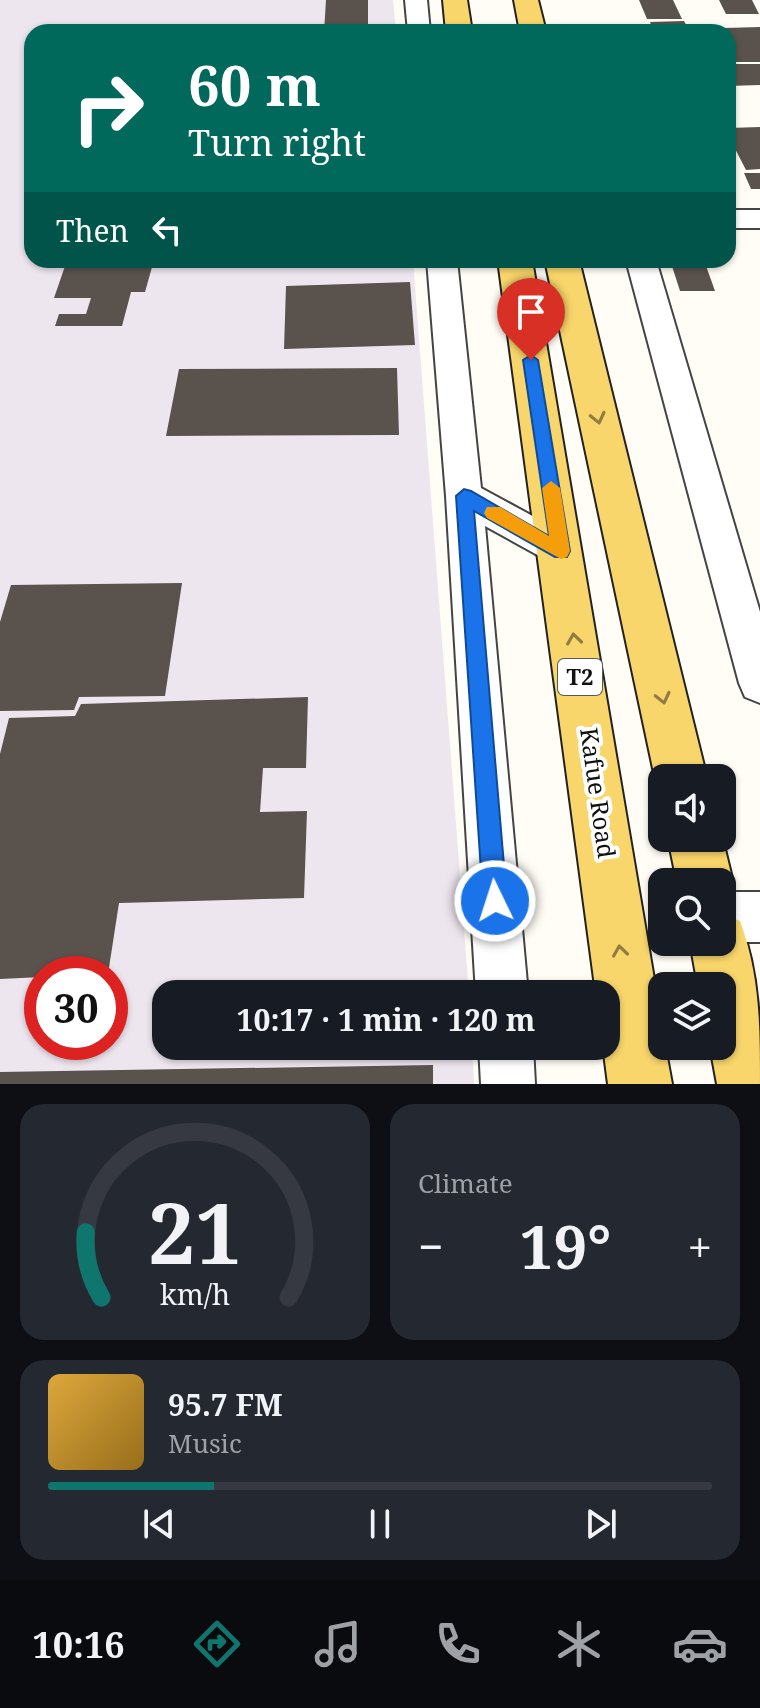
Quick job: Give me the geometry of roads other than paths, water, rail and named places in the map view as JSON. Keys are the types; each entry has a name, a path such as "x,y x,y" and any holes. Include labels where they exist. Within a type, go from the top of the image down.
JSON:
{"main road":[{"path":"455,0 458,24"},
{"path":"476,0 479,24"},
{"path":"507,0 512,24"},
{"path":"526,0 531,24"},
{"name":"Kafue Road","path":"490,268 531,360"},
{"name":"Kafue Road","path":"516,268 640,1084"},
{"path":"564,268 678,764"},
{"path":"585,268 585,361"},
{"path":"722,956 749,1084"}],"street":[{"path":"416,0 418,24"},
{"path":"736,219 760,219"},
{"path":"443,268 464,496 501,980"},
{"path":"643,268 760,683"},
{"path":"464,496 561,551"},
{"path":"736,917 760,917"},
{"path":"507,1060 508,1084"}]}
